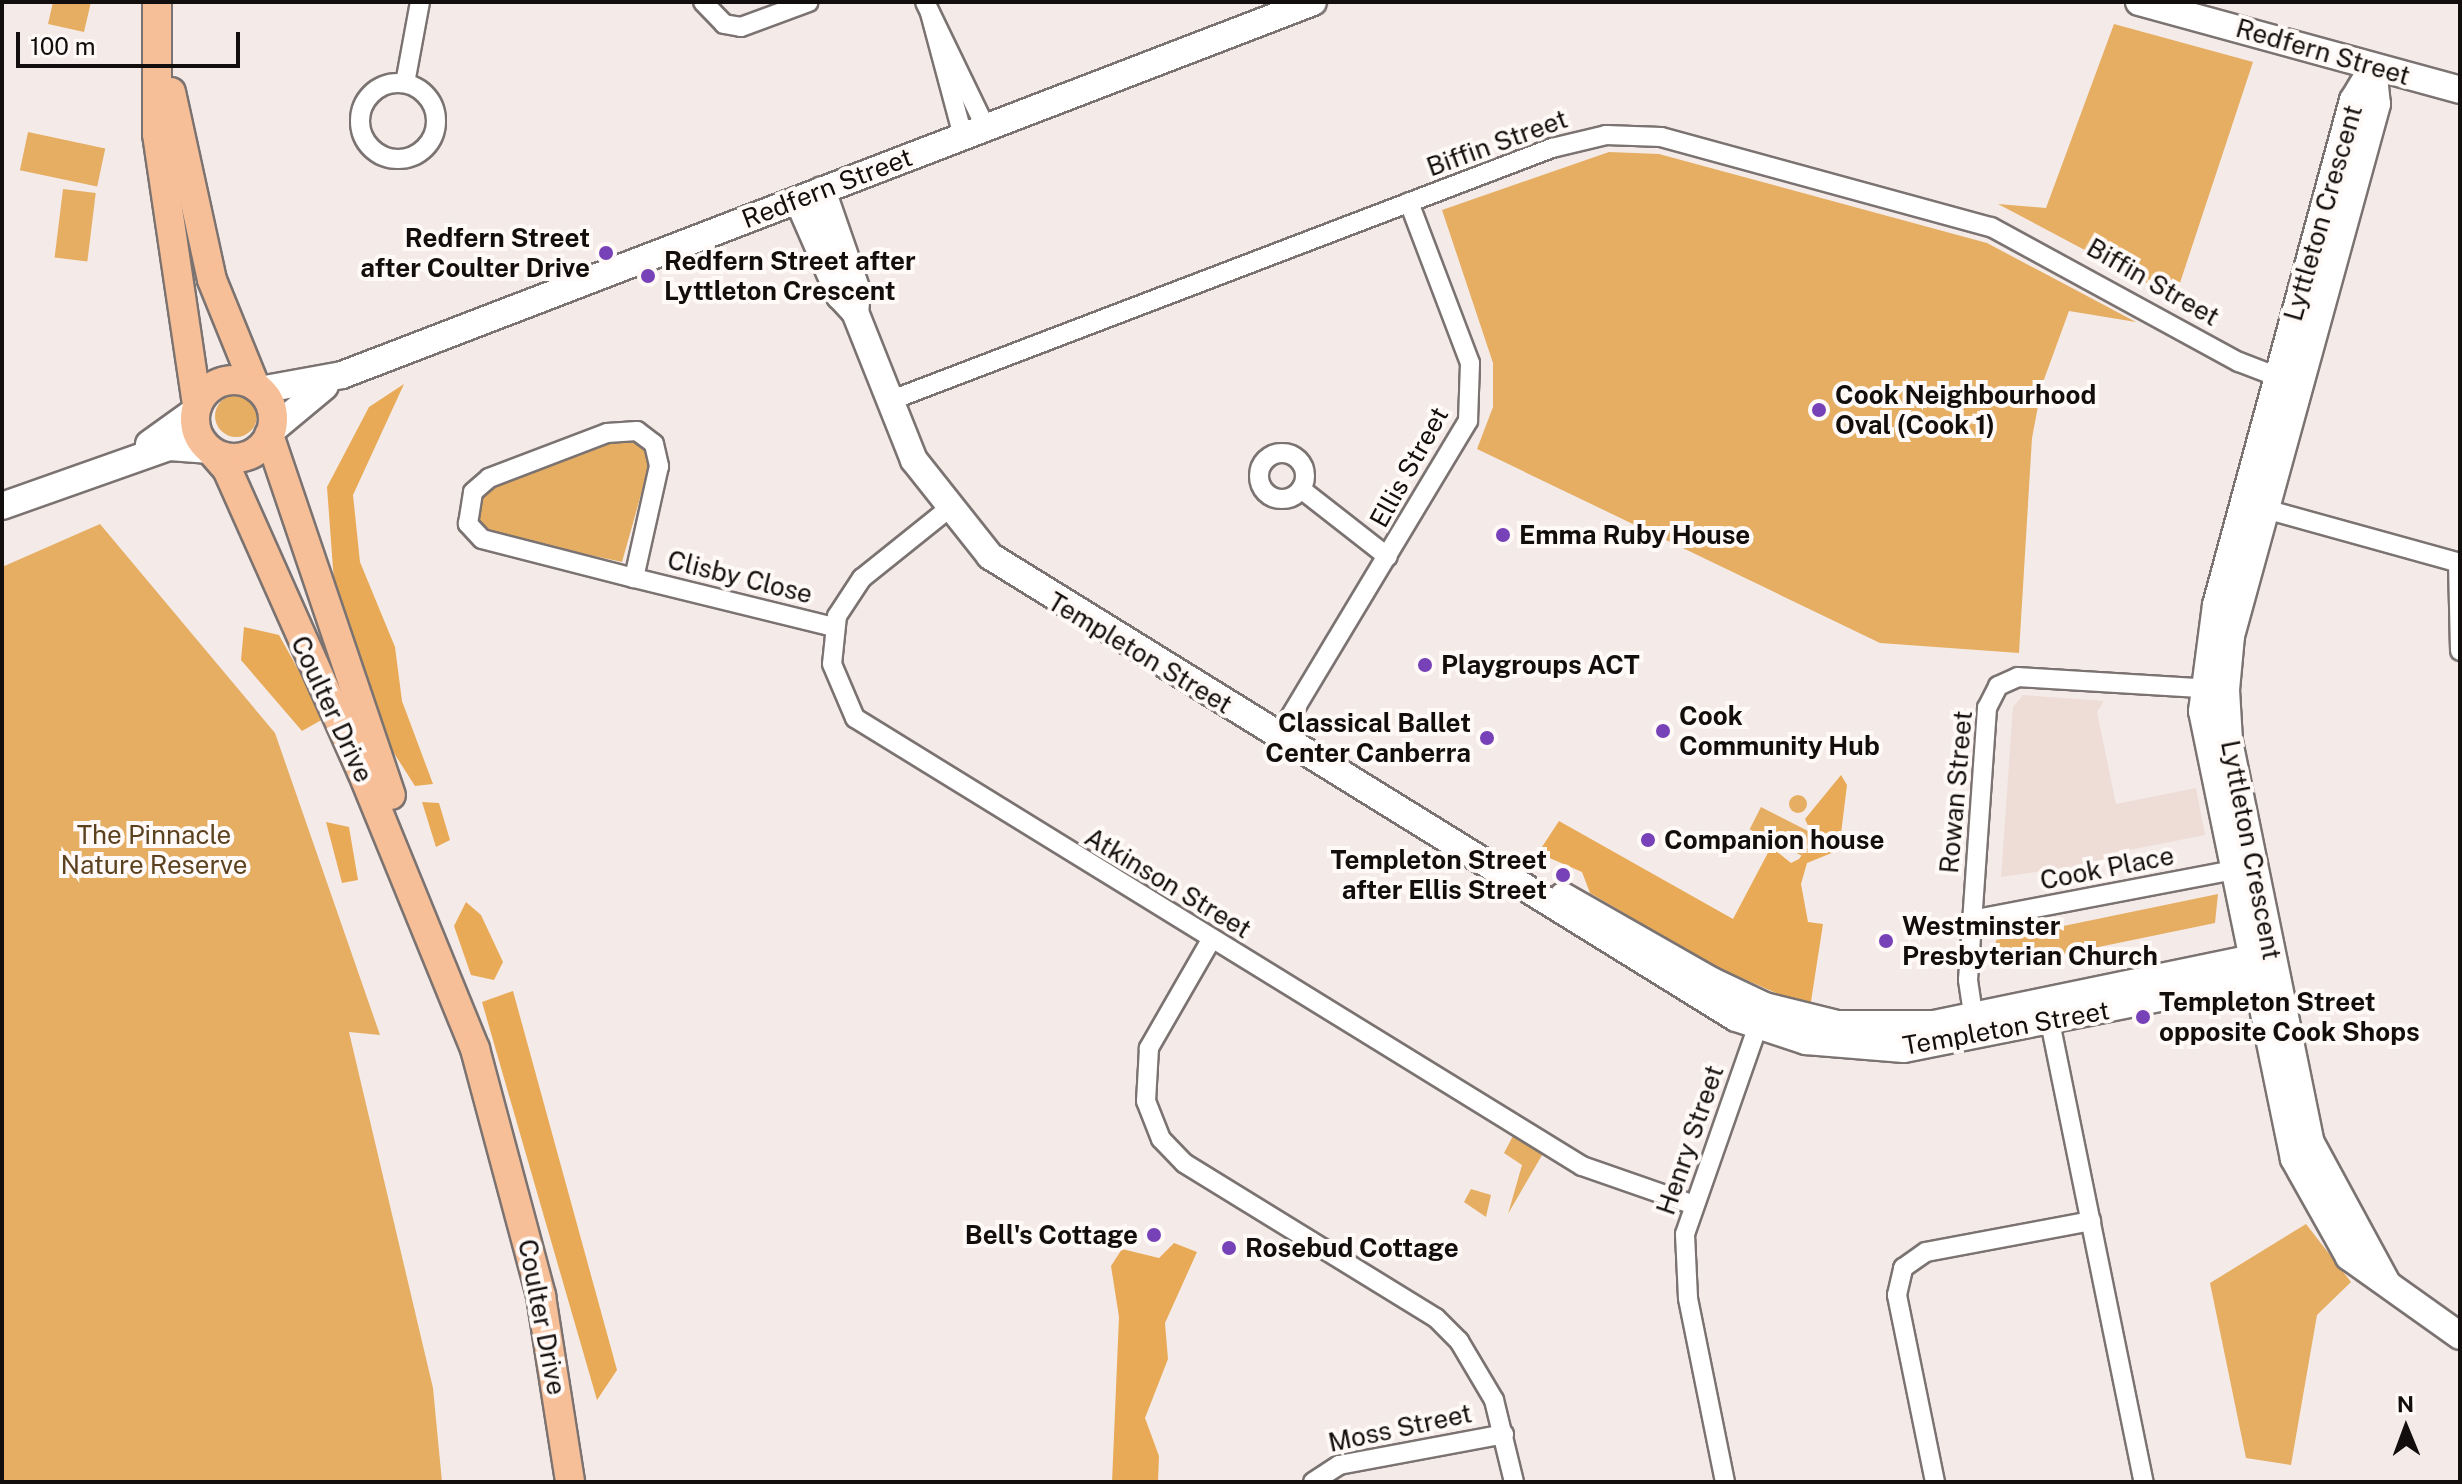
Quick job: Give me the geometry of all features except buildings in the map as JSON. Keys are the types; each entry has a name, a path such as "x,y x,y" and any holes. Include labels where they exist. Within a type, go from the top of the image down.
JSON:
{"main road":[{"path":"158,7 194,213 257,388 271,408 270,433 251,454 211,451 197,432 157,134 158,7"},
{"path":"196,408 228,380 257,388"},
{"name":"Coulter Drive","path":"270,433 500,1130 541,1296 570,1482"},
{"name":"Coulter Drive","path":"211,451 238,492 447,971"}],"street":[{"path":"406,78 420,2"},
{"path":"703,2 724,24 741,27 809,2"},
{"name":"Redfern Street","path":"270,433 284,413 342,375 1313,2"},
{"name":"Redfern Street","path":"2139,2 2460,90"},
{"path":"928,7 975,132"},
{"name":"Lyttleton Crescent","path":"2373,67 2377,104 2289,381 2255,507 2210,632 2214,689 2241,868 2304,1182 2349,1257 2460,1336"},
{"path":"406,78 433,107 434,131 421,152 397,159 366,142 360,118 370,96 406,78"},
{"name":"Biffin Street","path":"889,401 1570,142 1643,135 1991,227 2064,260 2289,381"},
{"name":"Templeton Street","path":"810,195 857,291 855,312 889,401 947,510 1022,581 1536,889 1568,898 1761,1016 1885,1027 1976,1027 2262,967"},
{"name":"Ellis Street","path":"1278,737 1458,441 1473,398 1466,351 1409,202"},
{"name":"Redfern Street","path":"257,388 342,375"},
{"path":"110,465 196,408"},
{"name":"Clisby Close","path":"634,578 659,466 654,444 637,431 616,430 489,478 468,501 468,524 492,544 834,627"},
{"path":"2,506 110,465 192,444 211,451"},
{"path":"1301,489 1388,557"},
{"path":"2255,507 2459,563 2460,651"},
{"path":"834,627 862,578 947,510"},
{"name":"Atkinson Street","path":"834,627 838,688 871,733 1582,1166 1691,1204"},
{"name":"Rowan Street","path":"1976,1027 1972,920 1987,708 1998,686 2018,677 2214,689"},
{"name":"Cook Place","path":"1972,920 2241,868"},
{"path":"1211,940 1149,1048 1147,1108 1161,1139 1184,1163 1436,1318 1478,1369 1504,1434 1514,1482"},
{"path":"2048,1012 2144,1482"},
{"name":"Henry Street","path":"1725,1482 1684,1266 1691,1204 1761,1016"},
{"path":"1935,1482 1897,1295 1903,1268 1926,1252 2091,1221"},
{"name":"Moss Street","path":"1313,1482 1339,1465 1504,1434"}],"shaded area":[{"path":"404,384 353,495 360,562 395,647 402,701 433,784 415,786 390,747 334,582 327,487 369,407"},
{"path":"244,627 279,635 325,718 302,731 241,660"},
{"path":"2023,695 2104,701 2097,712 2116,804 2196,788 2205,835 2109,854 2110,861 2001,877 2013,707"},
{"path":"1841,775 1847,785 1839,850 1807,863 1801,884 1808,922 1823,924 1810,1008 1712,965 1590,893 1582,872 1538,853 1559,821 1733,919 1771,847 1791,863 1799,859 1814,839 1805,819"},
{"path":"422,802 439,803 450,840 436,847"},
{"path":"326,822 349,827 358,880 342,883"},
{"path":"466,902 481,915 503,962 494,980 471,975 454,926"},
{"path":"513,991 617,1370 597,1400 482,1002"},
{"path":"1174,1243 1197,1252 1165,1323 1168,1359 1145,1418 1159,1456 1158,1482 1112,1482 1119,1317 1111,1266 1122,1249 1159,1258"}],"green space":[{"path":"53,2 91,2 84,32 48,24"},
{"path":"2114,24 2253,62 2175,298 1998,204 2046,208"},
{"path":"28,132 105,148 97,187 20,170"},
{"path":"1609,152 1659,154 1987,243 2136,322 2069,311 2042,385 2032,438 2019,653 1880,643 1477,449 1493,407 1493,363 1442,210"},
{"path":"63,189 96,193 87,262 55,257"},
{"path":"236,395 251,401 257,416 251,431 236,437 221,431 215,416 221,401"},
{"path":"620,437 635,439 651,459 622,562 496,535 478,521 476,508 490,486"},
{"name":"The Pinnacle Nature Reserve","path":"100,524 275,733 380,1035 349,1032 433,1388 442,1482 2,1482 2,567"},
{"path":"1798,795 1807,804 1798,813 1789,804"},
{"path":"1761,807 1814,834 1802,856 1750,829"},
{"path":"2218,894 2215,923 2006,966 1995,958 1996,940"},
{"path":"1514,1134 1545,1150 1508,1214 1522,1165 1504,1153"},
{"path":"1471,1189 1491,1195 1486,1217 1464,1202"},
{"path":"2306,1224 2351,1282 2317,1315 2291,1465 2246,1458 2210,1283"}],"place":[{"name":"Redfern Street after Coulter Drive","path":"606,253"},
{"name":"Redfern Street after Lyttleton Crescent","path":"648,276"},
{"name":"Cook Neighbourhood Oval (Cook 1)","path":"1819,410"},
{"name":"Emma Ruby House","path":"1503,535"},
{"name":"Playgroups ACT","path":"1425,665"},
{"name":"Cook Community Hub","path":"1663,731"},
{"name":"Classical Ballet Center Canberra","path":"1487,738"},
{"name":"Companion house","path":"1648,840"},
{"name":"Templeton Street after Ellis Street","path":"1563,875"},
{"name":"Westminster Presbyterian Church","path":"1886,941"},
{"name":"Templeton Street opposite Cook Shops","path":"2143,1017"},
{"name":"Bell's Cottage","path":"1154,1235"},
{"name":"Rosebud Cottage","path":"1229,1248"}]}
